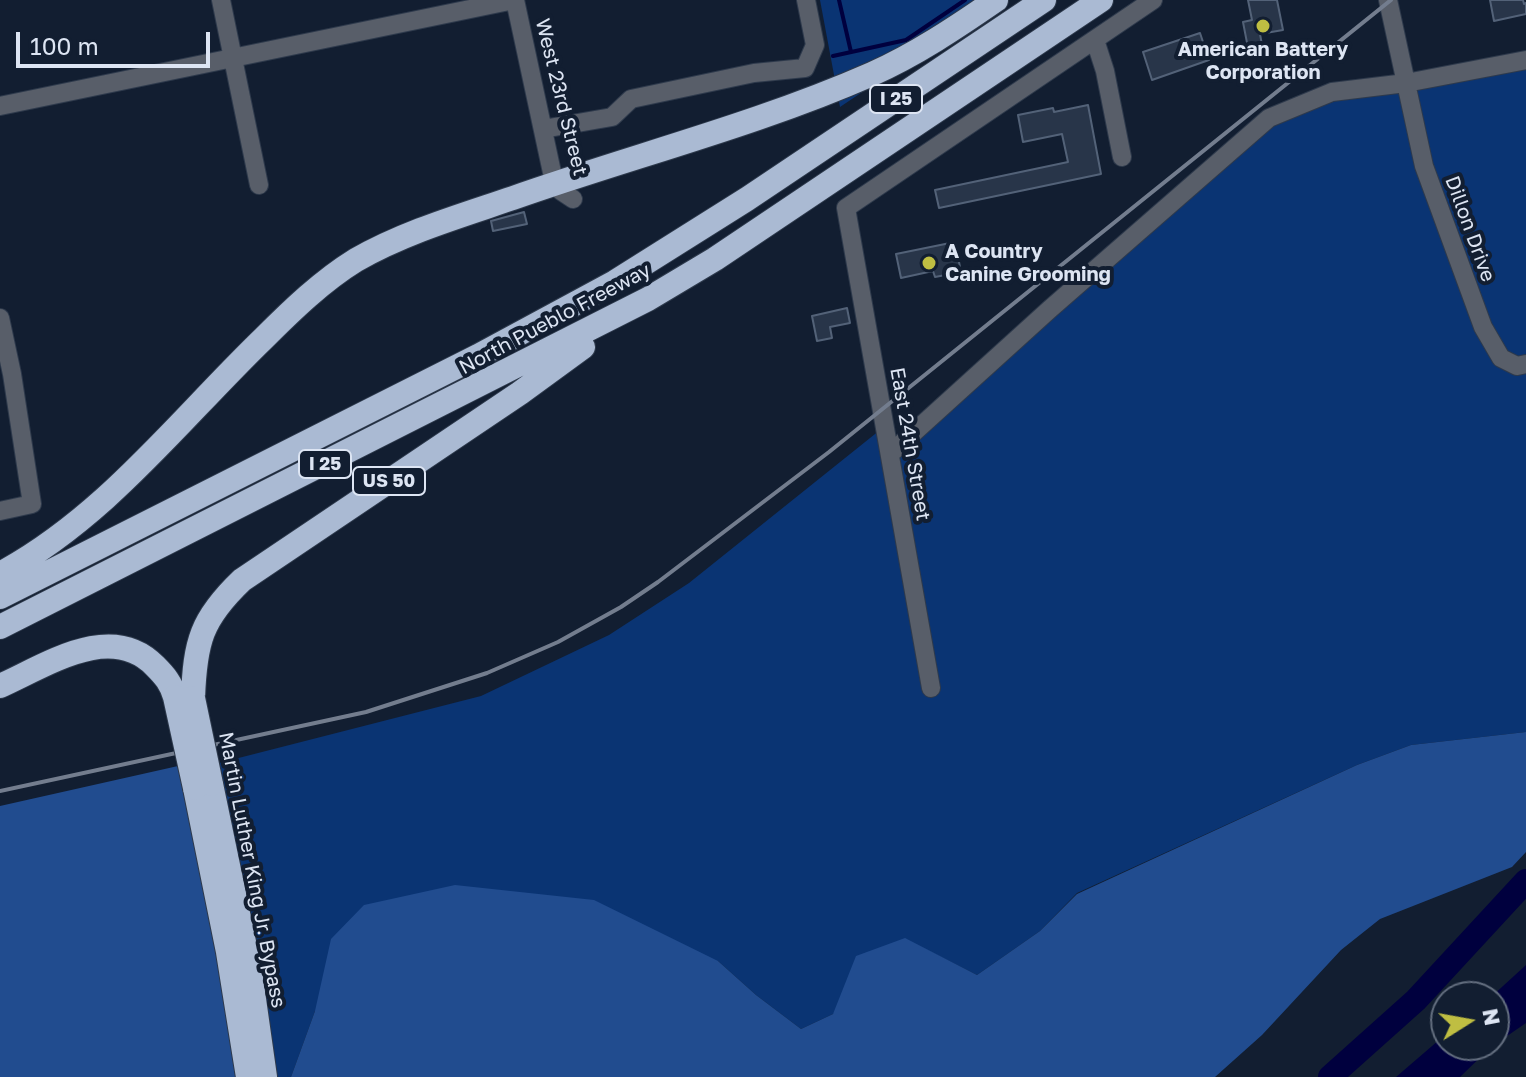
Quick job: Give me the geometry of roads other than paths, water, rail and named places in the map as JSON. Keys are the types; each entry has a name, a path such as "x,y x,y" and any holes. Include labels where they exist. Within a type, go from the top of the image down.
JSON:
{"highway":[{"path":"0,574 66,533 167,439 242,358 303,299 355,261 402,238 564,190 845,85 903,58 996,0"},
{"name":"North Pueblo Freeway","path":"0,597 478,356 615,282 747,199 1044,0"},
{"name":"North Pueblo Freeway","path":"0,627 648,299 715,259 1101,0"},
{"name":"Martin Luther King Jr. Bypass","path":"265,1077 245,943 203,786 184,697 194,672 196,648 204,629 225,596 242,580 520,393 648,299"},
{"path":"0,686 75,653 108,645 134,649 144,654 184,697"},
{"name":"Martin Luther King Jr. Bypass","path":"203,786 248,1077"}],"street":[{"path":"221,0 259,185"},
{"path":"0,106 514,0"},
{"name":"West 23rd Street","path":"514,0 543,129 564,190"},
{"path":"543,129 612,117 631,99 754,73 805,68 815,45 806,0"},
{"path":"1122,157 1105,71 1095,40 1153,0"},
{"name":"Dillon Drive","path":"1388,0 1424,166 1483,327 1501,358 1517,366 1526,364"},
{"name":"East 24th Street","path":"931,688 846,208 1095,40"},
{"path":"890,454 1269,118 1332,92 1406,83 1526,60"},
{"path":"0,318 6,375 32,504 0,511"}],"waterway":[{"path":"839,0 851,52"},
{"path":"833,56 906,40 965,0"},
{"path":"1330,1077 1416,1000 1526,881"}],"railway":[{"path":"0,791 366,712 487,673 558,642 621,607 829,452 1391,0"}],"place":[{"name":"American Battery Corporation","path":"1263,26"},
{"name":"A Country Canine Grooming","path":"929,263"}]}
